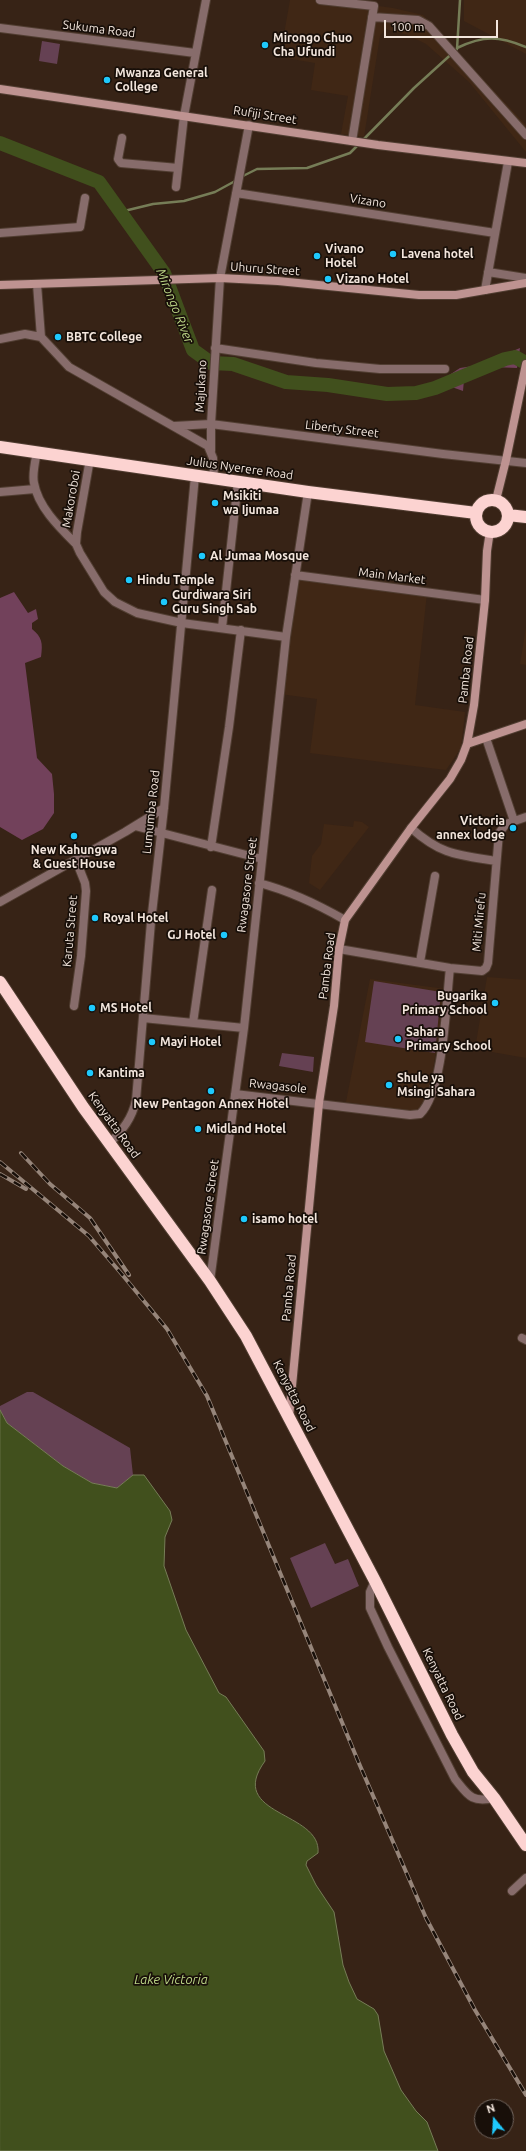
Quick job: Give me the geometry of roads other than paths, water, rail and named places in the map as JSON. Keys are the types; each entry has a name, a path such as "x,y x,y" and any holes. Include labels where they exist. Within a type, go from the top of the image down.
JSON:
{"highway":[{"name":"Julius Nyerere Road","path":"0,447 308,492 476,513"},
{"path":"488,500 496,500 505,505 508,515 507,524 496,531 485,530 478,523 476,513 483,503 488,500"},
{"path":"508,515 526,517"},
{"name":"Kenyatta Road","path":"0,982 83,1107 210,1282 255,1351 375,1581 452,1735 473,1772 494,1798 526,1846"}],"street":[{"path":"176,187 184,116 206,0"},
{"path":"320,0 374,6 353,141"},
{"path":"372,17 418,20 429,26 526,135"},
{"name":"Sukuma Road","path":"0,28 195,53"},
{"name":"Rufiji Street","path":"0,89 378,145 526,164"},
{"name":"Majukano","path":"211,451 211,424 220,278 249,125"},
{"path":"122,138 118,159 122,163 178,168"},
{"path":"485,290 508,162"},
{"name":"Vizano","path":"237,190 495,233"},
{"path":"0,233 80,227 85,198"},
{"path":"488,272 526,278"},
{"name":"Uhuru Street","path":"0,284 171,281 220,278 419,295 456,295 526,283"},
{"path":"37,284 41,336 69,367 208,446 211,451 214,478"},
{"path":"0,339 25,334 41,336"},
{"path":"215,350 316,363 380,369 444,369"},
{"path":"496,500 526,364"},
{"name":"Liberty Street","path":"174,426 211,424 443,454 526,463"},
{"name":"Makoroboi","path":"37,452 33,476 35,489 45,508 61,529 76,544 96,580 114,602 137,613 182,623 222,628"},
{"name":"Makoroboi","path":"76,544 76,532 90,459"},
{"name":"Lumumba Road","path":"110,1143 128,1123 134,1112 155,883 164,808 196,476"},
{"path":"238,482 222,628 286,637"},
{"path":"0,492 35,489"},
{"name":"Rwagasore Street","path":"210,1282 244,1028 286,637 308,492"},
{"name":"Pamba Road","path":"289,1417 319,1103 334,1006 339,949 345,920 410,828 450,779 461,760 467,744 474,705 485,600 487,551 490,531"},
{"name":"Main Market","path":"295,575 485,600"},
{"path":"211,847 226,755 241,630"},
{"path":"467,744 526,724"},
{"path":"486,738 514,821"},
{"path":"0,902 76,860 164,808"},
{"name":"Miti Mirefu","path":"339,949 450,968 482,971 486,968 499,833 506,824 526,817"},
{"path":"135,826 211,847 262,859"},
{"path":"410,828 437,849 463,856 496,861"},
{"name":"Karuta Street","path":"74,1006 81,956 86,891 85,883 76,860"},
{"path":"420,962 435,876"},
{"path":"259,883 282,889 313,902 345,920"},
{"path":"194,1023 212,890"},
{"name":"Rwagasole","path":"235,1094 410,1115 421,1113 438,1077 450,968"},
{"path":"143,1018 244,1028"},
{"path":"375,1581 370,1592 370,1608 455,1779 470,1798 482,1801 494,1798"},
{"path":"512,1891 526,1878"}],"water":[{"name":"Lake Victoria","path":"0,1410 7,1423 63,1466 92,1483 117,1488 133,1475 144,1475 170,1511 172,1520 165,1537 164,1566 186,1630 219,1693 226,1697 264,1751 265,1761 256,1779 257,1793 265,1803 306,1829 315,1839 318,1853 307,1861 306,1865 316,1885 334,1912 343,1965 349,1982 357,1999 374,2009 378,2015 384,2051 401,2090 416,2111 427,2122 438,2151 0,2151"}],"waterway":[{"path":"362,141 414,88 457,49 460,0"},
{"path":"457,48 475,41 492,38 516,43 526,47"},
{"name":"Mirongo River","path":"0,143 99,182 164,273 193,350 211,363 233,364 286,382 328,385 387,394 416,393 435,388 505,359 515,357 526,363"},
{"path":"241,177 257,169 307,168 350,153 358,145"},
{"path":"120,212 153,204 184,201 215,192 237,180"}],"railway":[{"path":"21,1153 50,1184 90,1218 129,1275"},
{"path":"0,1162 89,1236 167,1329 207,1396 358,1761 426,1918 475,2010 526,2095"},
{"path":"0,1174 26,1189"}],"place":[{"name":"Mirongo Chuo Cha Ufundi","path":"265,45"},
{"name":"Mwanza General College","path":"107,80"},
{"name":"Lavena hotel","path":"393,254"},
{"name":"Vivano Hotel","path":"317,256"},
{"name":"Vizano Hotel","path":"328,279"},
{"name":"BBTC College","path":"58,337"},
{"name":"Msikiti wa Ijumaa","path":"215,503"},
{"name":"Al Jumaa Mosque","path":"202,556"},
{"name":"Hindu Temple","path":"129,580"},
{"name":"Gurdiwara Siri Guru Singh Sab","path":"164,602"},
{"name":"Victoria annex lodge","path":"513,828"},
{"name":"New Kahungwa & Guest House","path":"74,836"},
{"name":"Royal Hotel","path":"95,918"},
{"name":"GJ Hotel","path":"224,935"},
{"name":"Bugarika Primary School","path":"495,1003"},
{"name":"MS Hotel","path":"92,1008"},
{"name":"Sahara Primary School","path":"398,1039"},
{"name":"Mayi Hotel","path":"152,1042"},
{"name":"Kantima","path":"90,1073"},
{"name":"Shule ya Msingi Sahara","path":"389,1085"},
{"name":"New Pentagon Annex Hotel","path":"211,1091"},
{"name":"Midland Hotel","path":"198,1129"},
{"name":"isamo hotel","path":"244,1219"}]}
